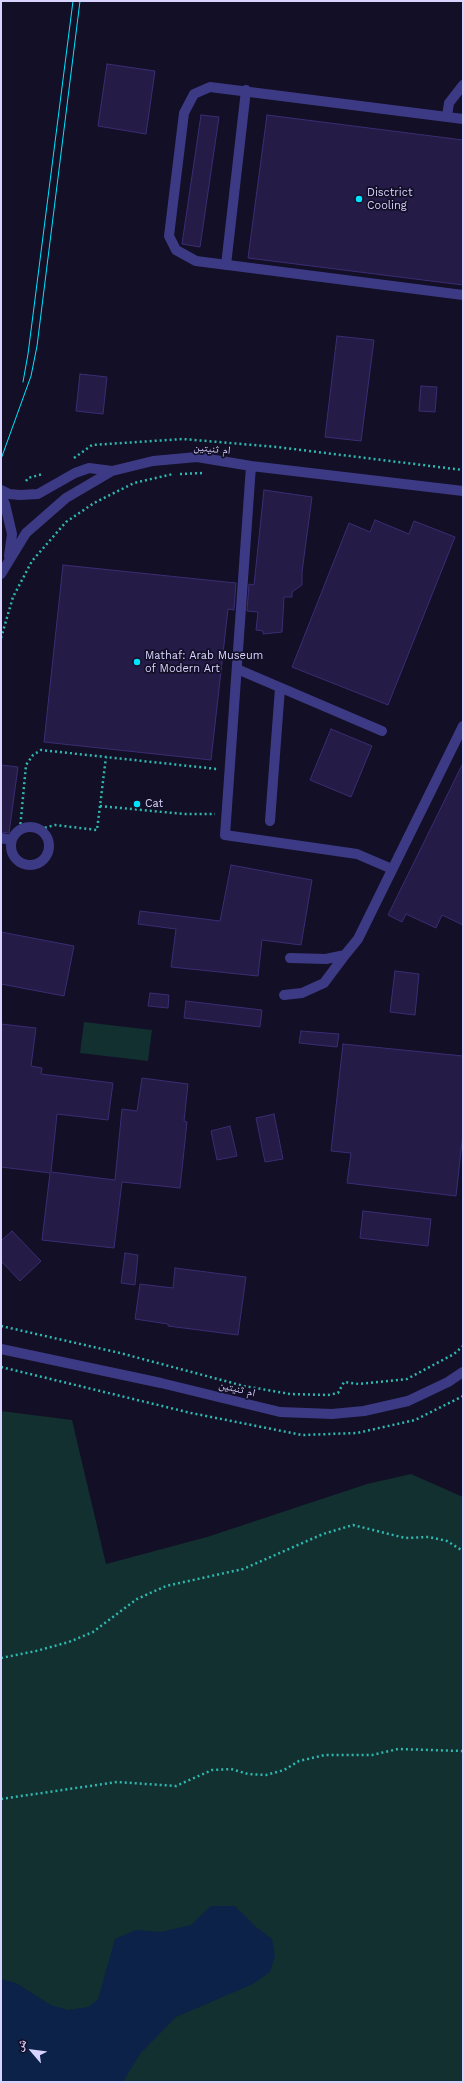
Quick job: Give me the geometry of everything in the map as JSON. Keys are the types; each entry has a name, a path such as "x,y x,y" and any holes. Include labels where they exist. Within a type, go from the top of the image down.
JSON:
{"street":[{"path":"447,116 449,103 463,85"},
{"path":"463,118 246,90 210,87 194,94 184,113 169,236 176,250 196,261 463,295"},
{"path":"226,265 246,90"},
{"name":"ام ثنيتين","path":"1,574 26,533 66,498 112,471 153,461 197,457 251,466 463,490"},
{"path":"251,466 225,835 357,854 392,869"},
{"path":"1,490 9,494 38,494 75,473 89,468 112,471"},
{"path":"1,496 5,504 12,534 7,563"},
{"path":"237,669 382,731"},
{"path":"270,821 280,688"},
{"path":"284,995 302,993 324,983 358,939 463,726"},
{"path":"30,826 40,829 47,837 49,848 45,858 36,864 25,865 16,860 11,851 6,839 20,829 30,826"},
{"path":"290,958 326,959 345,955"},
{"name":"ام ثنيتين","path":"1,1349 161,1383 280,1412 332,1414 364,1411 408,1401 448,1382 463,1372"}],"path":[{"path":"1,638 13,597 32,561 66,522 94,503 134,483 173,474 211,472"},
{"path":"20,829 26,765 33,755 41,750 229,771"},
{"path":"40,829 55,825 97,830 106,757"},
{"path":"100,806 184,814 226,814"},
{"path":"1,1326 120,1353 244,1386 290,1394 328,1395 338,1393 344,1382 359,1384 407,1379 454,1354 463,1346"},
{"path":"1,1658 36,1651 69,1642 93,1632 137,1600 166,1586 243,1569 323,1534 353,1525 405,1538 429,1537 447,1542 463,1551"},
{"path":"1,1799 118,1782 176,1786 212,1770 231,1769 248,1774 266,1775 284,1770 299,1761 325,1755 372,1755 398,1749 463,1751"}],"green space":[{"path":"84,1022 152,1030 148,1061 80,1053"},
{"path":"1,1411 72,1420 106,1564 207,1537 367,1484 411,1474 463,1497 463,2082 1,2082"}],"water":[{"path":"211,1906 235,1906 255,1926 272,1939 275,1956 270,1972 253,1984 176,2017 140,2054 123,2082 1,2082 1,1979 16,1983 51,2005 68,2010 88,2007 98,1999 115,1939 136,1930 161,1932 191,1925"}],"building":[{"path":"107,64 155,71 146,134 98,126"},
{"path":"201,115 219,117 200,247 182,244"},
{"name":"Disctrict Cooling","path":"267,115 463,140 463,285 248,258"},
{"path":"337,336 374,340 361,441 325,437"},
{"path":"80,374 107,377 103,414 76,411"},
{"path":"421,386 437,387 435,412 419,411"},
{"path":"264,490 312,497 302,572 302,585 292,592 292,597 284,597 282,632 263,634 263,631 256,630 258,612 247,611 249,584 254,585"},
{"path":"375,520 409,534 414,521 455,537 388,705 292,667 349,523 370,532"},
{"name":"Mathaf: Arab Museum of Modern Art","path":"63,565 236,583 234,610 228,609 211,760 44,742"},
{"path":"331,729 372,746 351,797 310,780"},
{"path":"463,763 463,925 442,915 436,928 406,914 402,922 388,915"},
{"path":"1,765 18,767 9,833 1,832"},
{"path":"231,865 312,880 301,945 262,940 258,976 171,967 176,929 138,924 140,911 220,921"},
{"path":"1,932 74,946 64,996 1,984"},
{"path":"395,971 419,974 415,1015 390,1012"},
{"path":"150,993 169,995 168,1008 148,1006"},
{"path":"186,1001 262,1010 260,1027 184,1018"},
{"path":"1,1024 36,1028 31,1066 42,1068 41,1074 113,1083 108,1120 57,1114 51,1172 115,1180 122,1109 137,1111 142,1078 188,1084 184,1121 187,1122 180,1188 122,1182 114,1248 42,1240 50,1173 1,1167"},
{"path":"301,1031 339,1034 337,1047 299,1043"},
{"path":"343,1044 463,1056 463,1133 456,1196 347,1183 351,1153 331,1151"},
{"path":"274,1114 283,1159 265,1162 256,1118"},
{"path":"230,1126 237,1156 217,1160 211,1131"},
{"path":"363,1211 431,1219 428,1246 360,1238"},
{"path":"12,1231 41,1261 20,1281 1,1261 1,1241"},
{"path":"125,1253 138,1255 135,1285 121,1283"},
{"path":"175,1268 246,1277 238,1335 168,1326 168,1324 135,1319 140,1284 173,1288"}],"tram line":[{"path":"23,382 28,354 73,1"},
{"path":"1,459 31,376 37,346 80,1"}],"place":[{"name":"Disctrict Cooling","path":"359,199"},
{"name":"Mathaf: Arab Museum of Modern Art","path":"137,662"},
{"name":"Cat","path":"137,804"}]}
